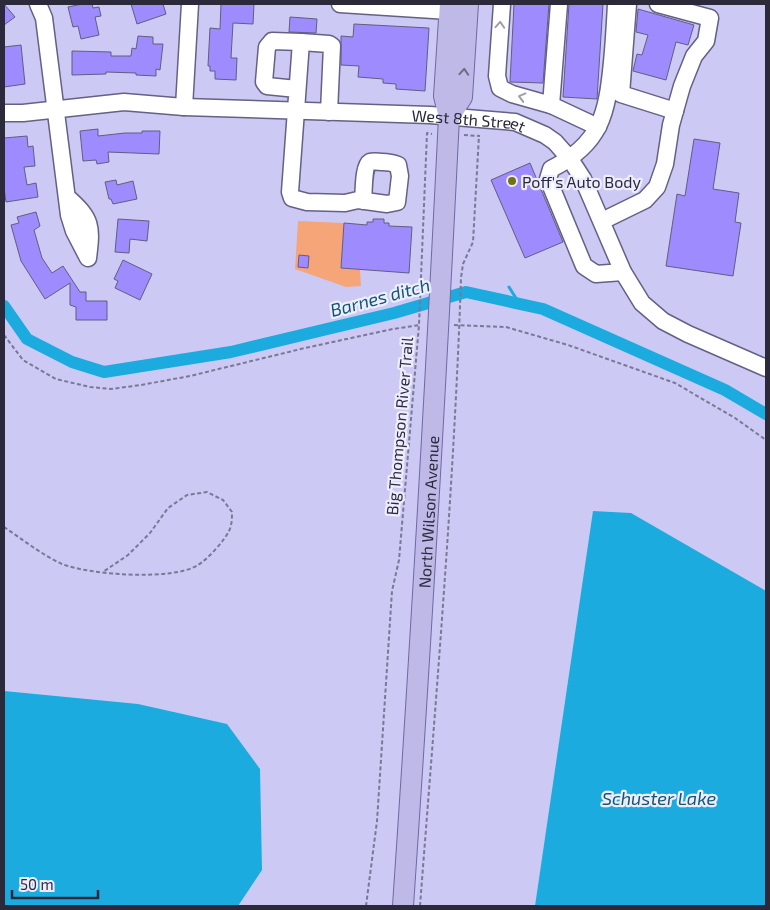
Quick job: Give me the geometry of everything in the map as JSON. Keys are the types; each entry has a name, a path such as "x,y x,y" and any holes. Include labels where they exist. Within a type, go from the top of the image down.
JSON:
{"main road":[{"name":"North Wilson Avenue","path":"449,117 462,97 468,4"},
{"name":"North Wilson Avenue","path":"402,906 416,713 439,323 431,279 449,117 444,96 450,8"}],"street":[{"path":"38,4 44,18 67,197"},
{"path":"184,106 190,4"},
{"path":"340,4 450,8"},
{"path":"502,4 497,76 500,88 512,94 551,105 598,127"},
{"path":"551,105 559,4"},
{"path":"616,4 610,77 605,110 591,138 570,160 550,169 548,179 584,266 596,274 623,272"},
{"path":"628,4 621,94 675,111"},
{"path":"602,222 645,200 657,187 664,164 670,125 694,56 706,41 710,18 658,4"},
{"path":"297,89 266,86 264,82 266,47 272,42 301,42 329,44 332,46 329,112"},
{"path":"301,42 290,192 292,198 307,202 345,203 364,201"},
{"name":"West 8th Street","path":"4,112 23,113 124,102 473,118 515,122 531,128 555,142 570,160 583,179 623,272 637,296 663,320 688,334 766,368"}],"path":[{"path":"420,906 453,456 461,278 463,264 473,242 480,136 474,127 473,118"},
{"path":"419,325 419,318 431,279"},
{"path":"439,323 506,328 568,345 674,383 735,418 766,440"},
{"name":"Big Thompson River Trail","path":"4,335 23,360 56,379 90,387 111,389 190,376 305,348 419,325 399,560 392,591 377,821 366,906"},
{"path":"4,527 61,563 81,570 103,572 127,574 177,572 198,565 217,548 230,530 232,512 224,500 207,492 188,495 168,508 150,533 128,555 103,572"}],"shaded area":[{"path":"298,221 344,223 341,268 360,270 361,286 346,287 295,269"}],"water":[{"name":"Schuster Lake","path":"593,511 631,513 766,591 766,906 535,906"},
{"path":"4,691 138,704 227,724 260,769 262,870 238,906 4,906"}],"building":[{"path":"4,4 15,17 4,25"},
{"path":"92,4 93,8 99,7 101,16 95,17 99,35 81,39 78,26 73,27 68,7"},
{"path":"131,4 163,4 166,14 137,24"},
{"path":"221,4 254,4 253,24 233,23 231,58 237,58 236,80 215,79 215,71 210,71 210,66 208,66 210,28 220,29"},
{"path":"514,4 549,4 543,83 510,82"},
{"path":"569,4 603,4 597,99 563,97"},
{"path":"638,9 694,25 688,45 676,42 666,80 633,71 637,54 642,55 648,35 636,32"},
{"path":"290,17 317,19 316,33 289,32"},
{"path":"354,24 429,28 425,91 396,89 396,84 383,83 383,79 358,77 359,66 341,65 341,36 353,37"},
{"path":"138,36 153,37 153,44 163,44 160,70 156,69 156,76 106,72 106,74 72,75 72,51 111,52 111,56 131,56 132,48 136,49"},
{"path":"21,45 25,84 4,87 4,47"},
{"path":"98,129 98,136 160,131 159,154 108,152 109,162 97,164 96,160 83,161 80,131"},
{"path":"27,136 28,147 33,146 35,166 24,167 27,185 36,183 38,197 6,202 4,188 4,138"},
{"path":"694,139 720,143 713,189 739,193 735,222 741,223 733,276 666,266 677,194 685,196"},
{"path":"530,163 563,242 525,258 491,180"},
{"path":"116,180 117,185 133,181 137,199 113,204 111,199 109,199 105,182"},
{"path":"36,212 40,226 34,230 42,258 52,273 63,266 80,292 86,292 86,301 107,301 107,320 76,320 76,307 70,305 70,283 45,299 21,261 11,225 19,223 17,217"},
{"path":"118,219 149,221 147,241 130,239 129,253 115,252"},
{"path":"373,219 384,219 384,223 389,223 389,226 412,227 409,273 341,268 344,223 367,225 367,222 373,222"},
{"path":"299,255 309,256 308,268 298,267"},
{"path":"123,260 152,274 140,300 115,288 118,281 114,279"}],"waterway":[{"path":"509,287 519,303"},
{"name":"Barnes ditch","path":"4,306 27,339 72,362 104,372 231,352 394,313 466,292 543,309 725,390 766,414"}],"place":[{"name":"Poff's Auto Body","path":"512,181"}]}
